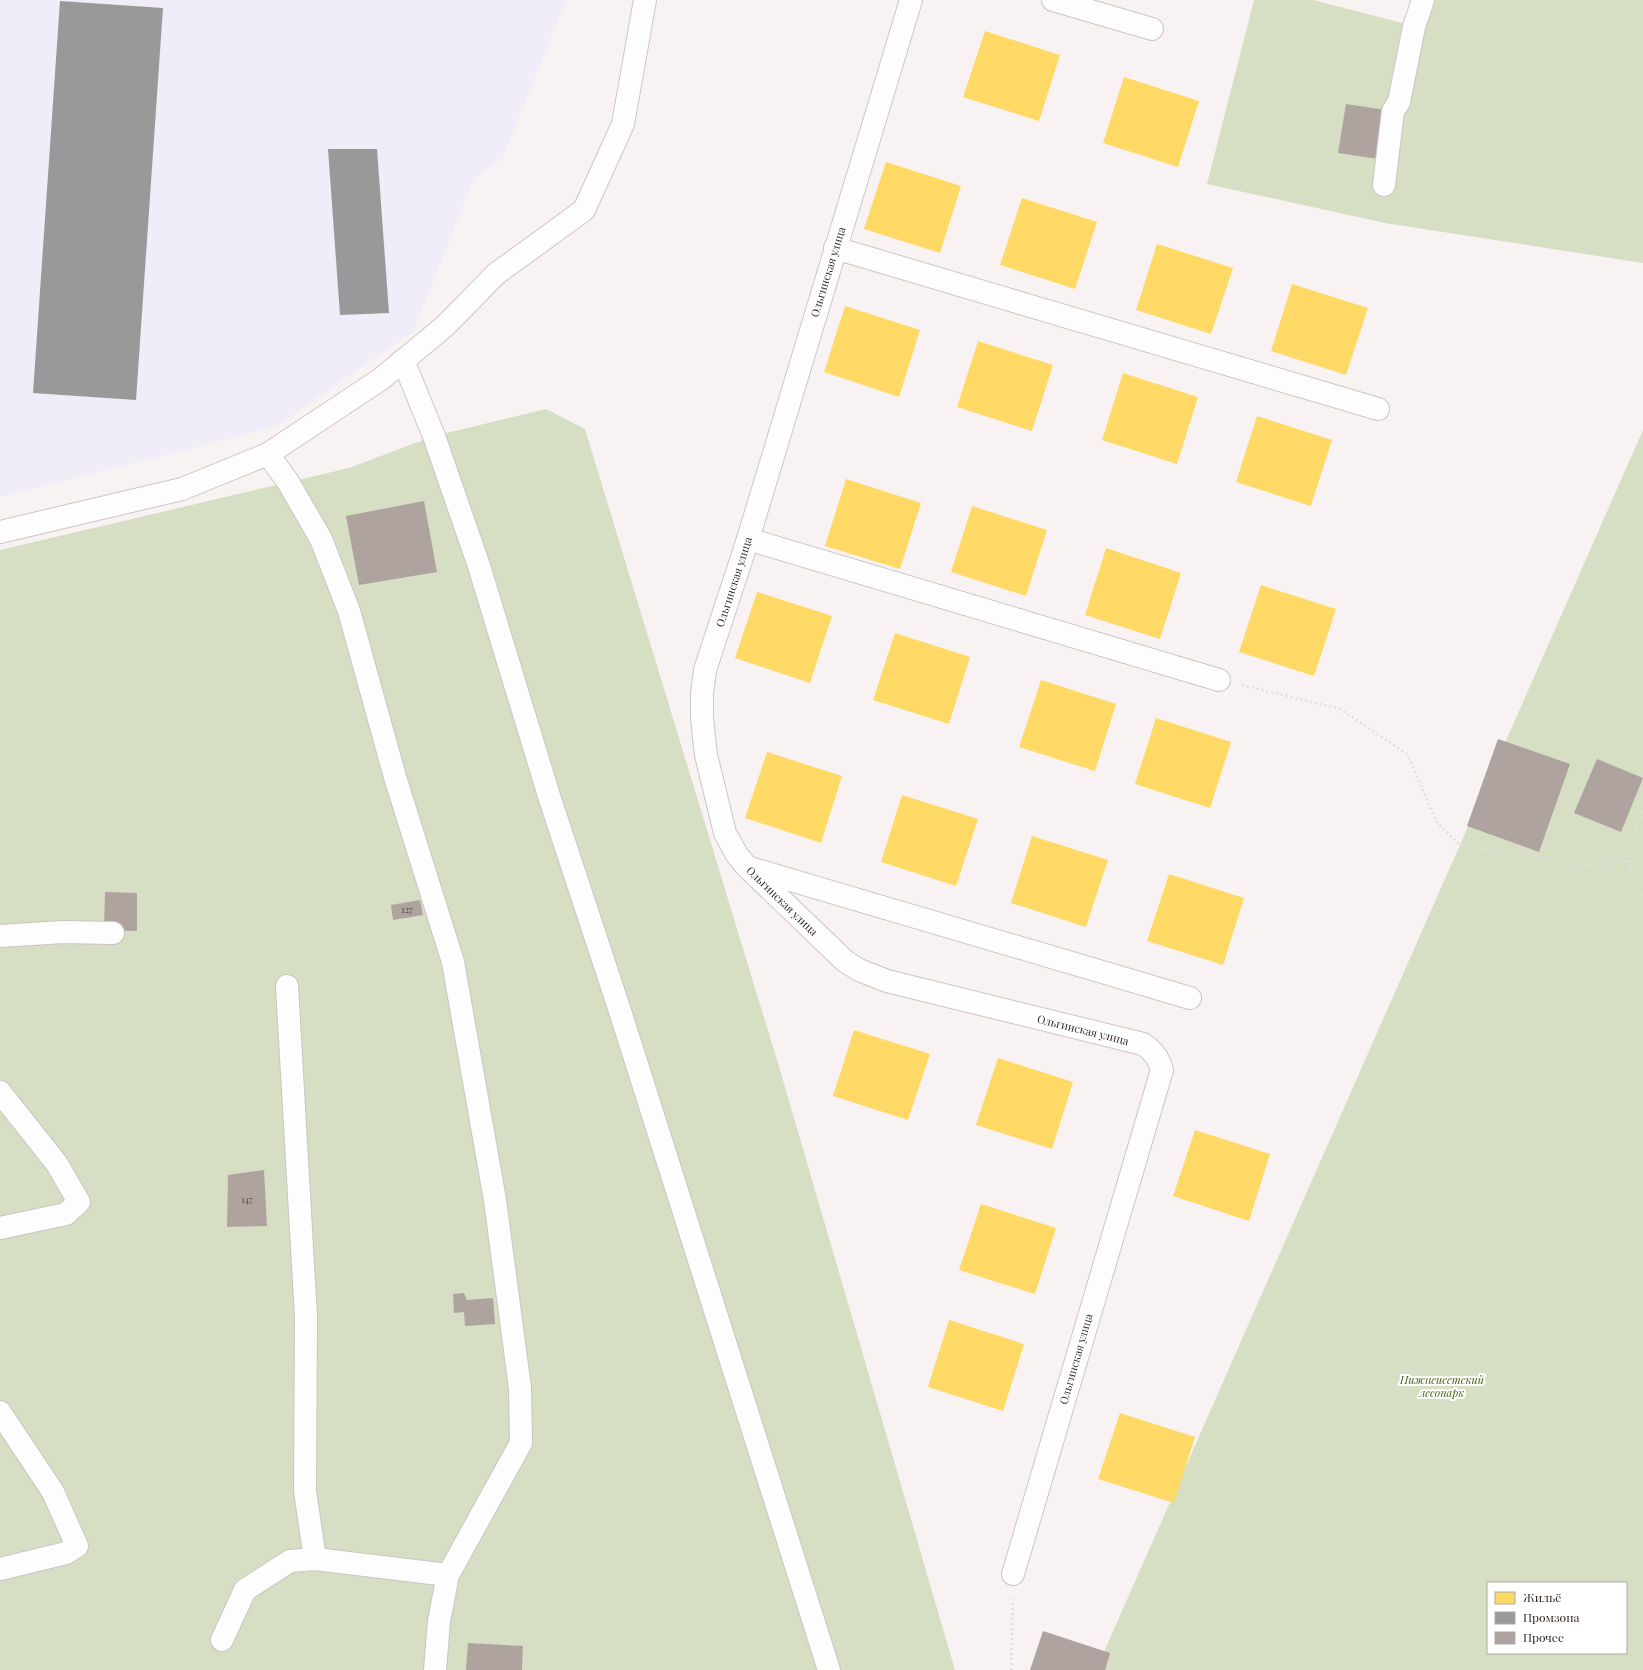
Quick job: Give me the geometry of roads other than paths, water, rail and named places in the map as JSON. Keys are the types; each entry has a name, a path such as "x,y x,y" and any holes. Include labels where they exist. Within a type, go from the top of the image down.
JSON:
{"street":[{"path":"0,532 182,489 268,454 381,378 445,326 496,274 584,210 623,124 644,0"},
{"name":"Ольгинская улица","path":"911,0 748,539 705,670 702,717 706,755 725,833 737,855 747,867 845,961 864,973 887,981 1143,1044 1153,1051 1159,1059 1162,1070 1013,1574"},
{"path":"1053,0 1152,29"},
{"path":"1384,185 1393,111 1399,102 1414,27 1423,0"},
{"path":"835,248 1378,409"},
{"path":"403,360 434,436 479,566 549,796 620,1011 829,1670"},
{"path":"268,454 288,482 321,539 348,611 395,777 452,962 495,1200 520,1388 521,1443 448,1576 439,1621 435,1670"},
{"path":"748,539 1219,680"},
{"path":"747,867 1190,998"},
{"path":"0,936 63,932 113,933"},
{"path":"286,986 306,1318 305,1491 315,1559"},
{"path":"0,1092 58,1164 80,1202 66,1214 0,1228"},
{"path":"0,1412 54,1492 77,1546 66,1553 0,1569"},
{"path":"222,1640 246,1590 290,1561 315,1559 448,1576"}],"park label":[{"name":"Нижнеисетский лесопарк","path":"1442,1386"}]}
